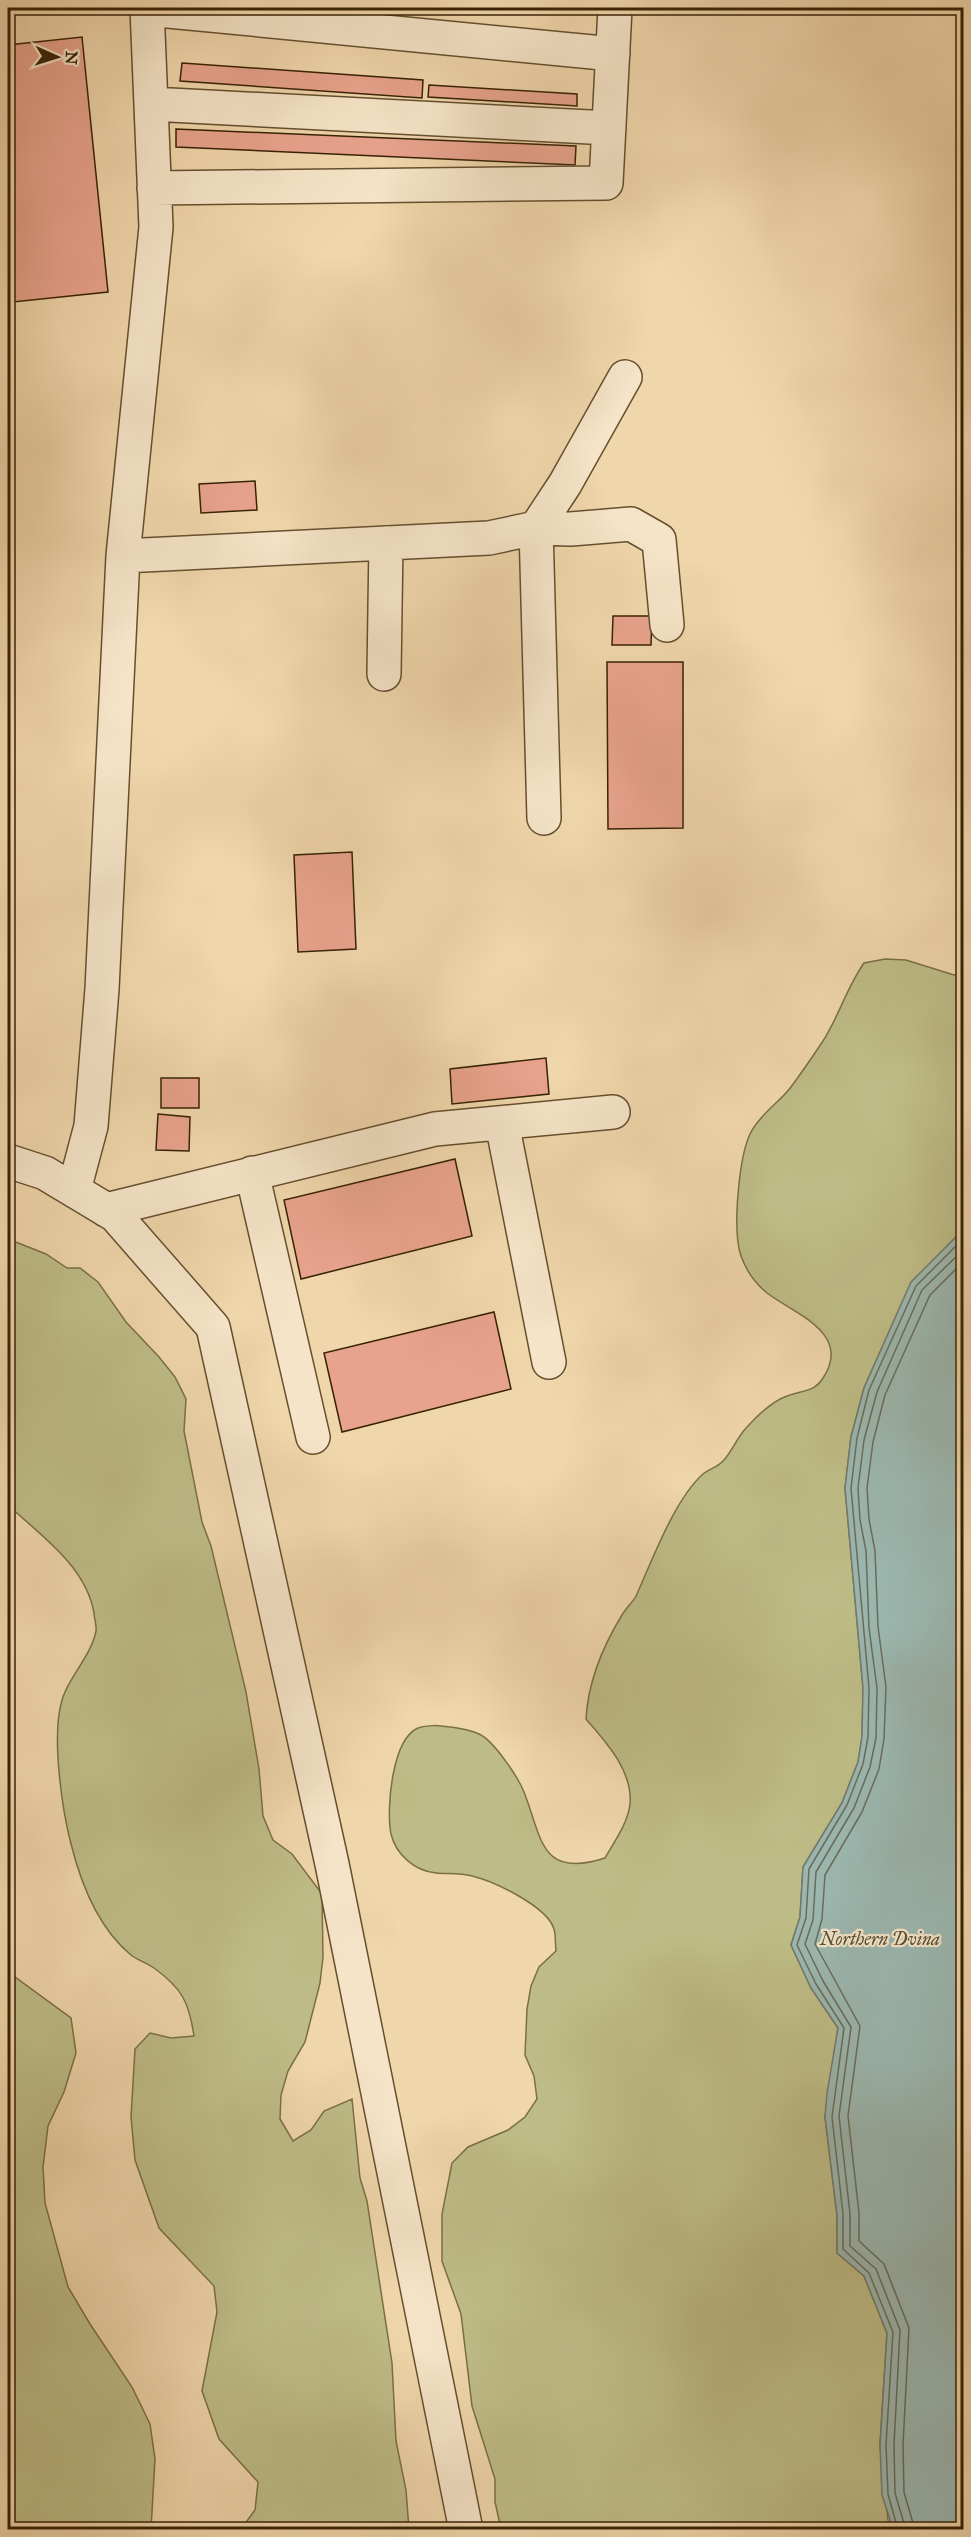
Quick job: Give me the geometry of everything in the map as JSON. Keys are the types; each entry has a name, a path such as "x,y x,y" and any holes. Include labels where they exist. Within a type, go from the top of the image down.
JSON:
{"lane":[{"path":"74,1190 91,1126 102,989 123,556 156,227 147,8 613,54"},
{"path":"154,188 606,183 615,8"},
{"path":"151,104 609,128"},
{"path":"544,819 536,528 565,484 625,377"},
{"path":"123,556 489,538 536,528 571,529 631,524 659,540 667,625"},
{"path":"384,674 386,543"},
{"path":"106,1210 435,1129 613,1112"},
{"path":"502,1123 549,1362"},
{"path":"8,1161 45,1173 115,1215 213,1327 332,1864 466,2529"},
{"path":"252,1173 313,1437"}],"shaded area":[{"path":"885,959 906,960 954,975 963,973 963,1230 911,1283 864,1388 851,1437 845,1488 863,1688 862,1737 858,1762 842,1803 803,1867 800,1917 791,1945 811,1988 838,2028 825,2117 837,2215 837,2253 864,2276 887,2333 880,2445 888,2520 893,2529 501,2529 495,2502 495,2479 472,2406 461,2314 442,2261 442,2214 452,2163 468,2147 508,2130 525,2117 537,2099 534,2076 525,2055 527,2009 531,1986 539,1967 556,1951 555,1934 549,1920 531,1903 493,1883 463,1874 428,1872 408,1861 397,1849 391,1834 389,1808 393,1776 402,1746 409,1735 418,1728 445,1726 477,1733 487,1739 517,1778 540,1839 547,1850 556,1858 567,1863 584,1863 605,1858 624,1825 629,1811 630,1792 617,1758 586,1719 593,1678 603,1652 622,1615 636,1596 673,1515 692,1485 703,1474 723,1461 743,1431 771,1405 782,1398 816,1386 823,1378 830,1362 831,1349 816,1326 767,1293 755,1281 741,1256 738,1244 737,1211 740,1174 747,1143 755,1125 791,1087 823,1041 864,963"},
{"path":"8,1239 46,1254 67,1268 80,1268 98,1282 126,1322 175,1377 186,1399 184,1431 202,1522 211,1546 246,1692 259,1769 263,1816 273,1840 292,1854 322,1894 323,1957 320,1983 305,2042 288,2071 281,2095 280,2119 293,2141 311,2130 324,2111 352,2099 360,2178 367,2201 392,2363 396,2441 406,2490 409,2529 241,2529 255,2510 258,2482 219,2439 202,2391 217,2312 214,2286 159,2228 135,2160 131,2117 135,2049 150,2033 171,2038 194,2036 192,2024 183,1997 172,1983 154,1968 131,1955 109,1932 92,1904 80,1874 64,1812 57,1736 58,1719 64,1694 93,1641 96,1629 94,1613 82,1581 72,1566 8,1505"},
{"path":"8,1956 11,1974 71,2018 76,2053 64,2092 48,2126 43,2167 45,2203 68,2287 132,2387 150,2424 155,2459 151,2529 8,2529"}],"water":[{"name":"Northern Dvina","path":"963,1230 963,2529 893,2529 882,2495 880,2445 887,2333 864,2276 837,2253 837,2215 825,2117 838,2028 811,1988 791,1945 800,1917 803,1867 842,1803 858,1762 862,1737 863,1688 845,1488 851,1437 864,1388 911,1282"}],"building":[{"path":"82,37 108,292 13,302 8,250 8,45"},
{"path":"182,63 423,80 422,98 180,81"},
{"path":"429,85 577,94 577,106 428,97"},
{"path":"176,129 576,146 575,165 176,147"},
{"path":"255,481 257,510 201,513 199,484"},
{"path":"613,616 652,616 651,645 612,645"},
{"path":"607,662 683,662 683,828 608,829"},
{"path":"352,852 356,949 298,952 294,855"},
{"path":"546,1058 549,1094 452,1104 450,1069"},
{"path":"161,1078 199,1078 199,1108 161,1108"},
{"path":"158,1114 190,1117 189,1151 156,1150"},
{"path":"455,1159 472,1236 301,1279 284,1200"},
{"path":"494,1312 511,1389 342,1432 324,1353"}]}
